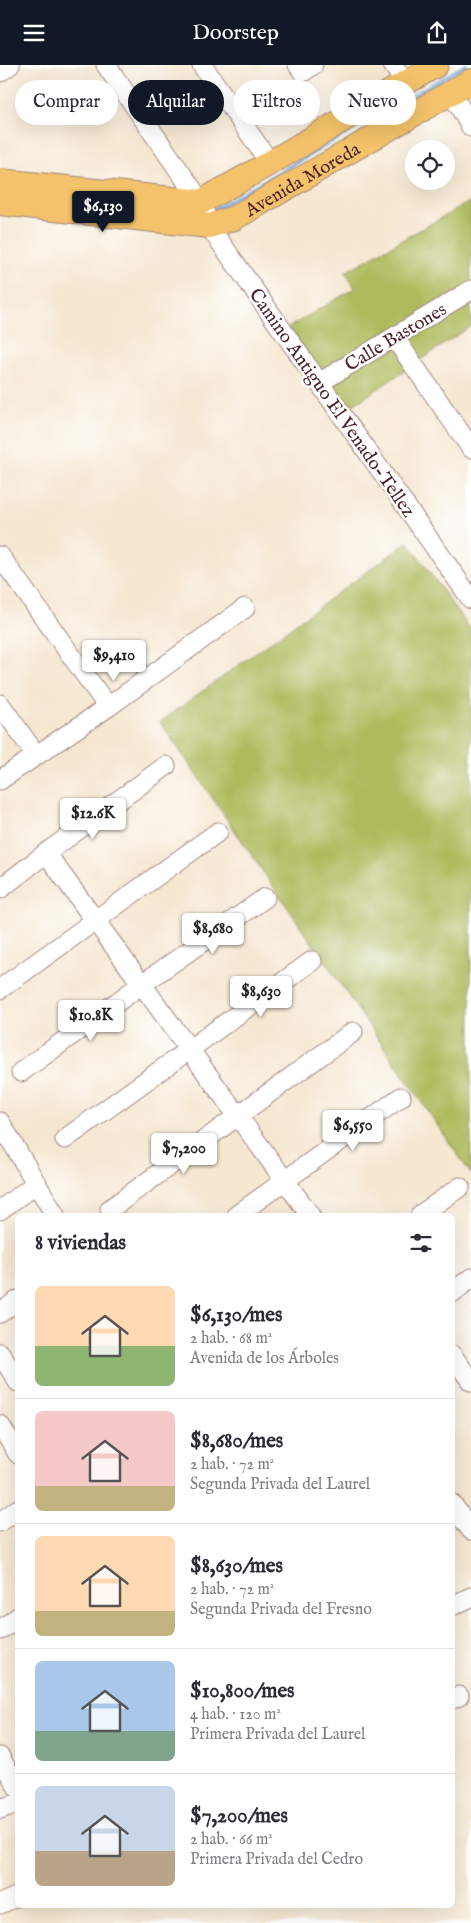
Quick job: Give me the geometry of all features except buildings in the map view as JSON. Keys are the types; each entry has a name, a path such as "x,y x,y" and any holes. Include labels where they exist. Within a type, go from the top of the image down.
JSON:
{"main road":[{"name":"Avenida Moreda","path":"201,202 270,163 399,71 436,65"},
{"name":"Avenida Moreda","path":"209,225 234,218 461,87"},
{"path":"0,181 201,202"},
{"path":"0,203 209,225"}],"street":[{"path":"0,72 10,65"},
{"name":"Camino Antiguo El Venado-Tellez","path":"106,65 201,202 209,225 471,599"},
{"path":"202,65 270,163"},
{"path":"298,65 304,72 313,65"},
{"path":"461,87 471,127"},
{"name":"Calle Bastones","path":"319,383 471,290"},
{"path":"394,337 470,446"},
{"path":"0,557 108,707"},
{"path":"0,781 108,707 245,608"},
{"path":"0,704 36,755"},
{"path":"0,889 46,853 166,766"},
{"path":"0,989 218,832"},
{"path":"46,853 309,1213"},
{"path":"21,1073 142,984 265,898"},
{"path":"65,1139 312,961"},
{"path":"110,1209 353,1032"},
{"path":"240,1213 402,1097"},
{"path":"0,1122 54,1213"},
{"path":"0,1210 37,1183"},
{"path":"423,1213 460,1187"},
{"path":"455,1291 471,1278"},
{"path":"0,1313 15,1302"},
{"path":"0,1353 15,1377"},
{"path":"455,1359 471,1381"},
{"path":"0,1425 15,1449"},
{"path":"455,1507 471,1530"},
{"path":"0,1522 15,1511"},
{"path":"455,1605 471,1597"},
{"path":"0,1630 15,1619"},
{"path":"0,1757 15,1783"},
{"path":"0,1809 15,1804"},
{"path":"0,1903 15,1897"}],"green space":[{"path":"471,201 471,326 343,412 284,330 355,288 345,272"},
{"path":"408,542 471,630 471,1174 160,722"}],"waterway":[{"path":"210,212 466,65"}]}
